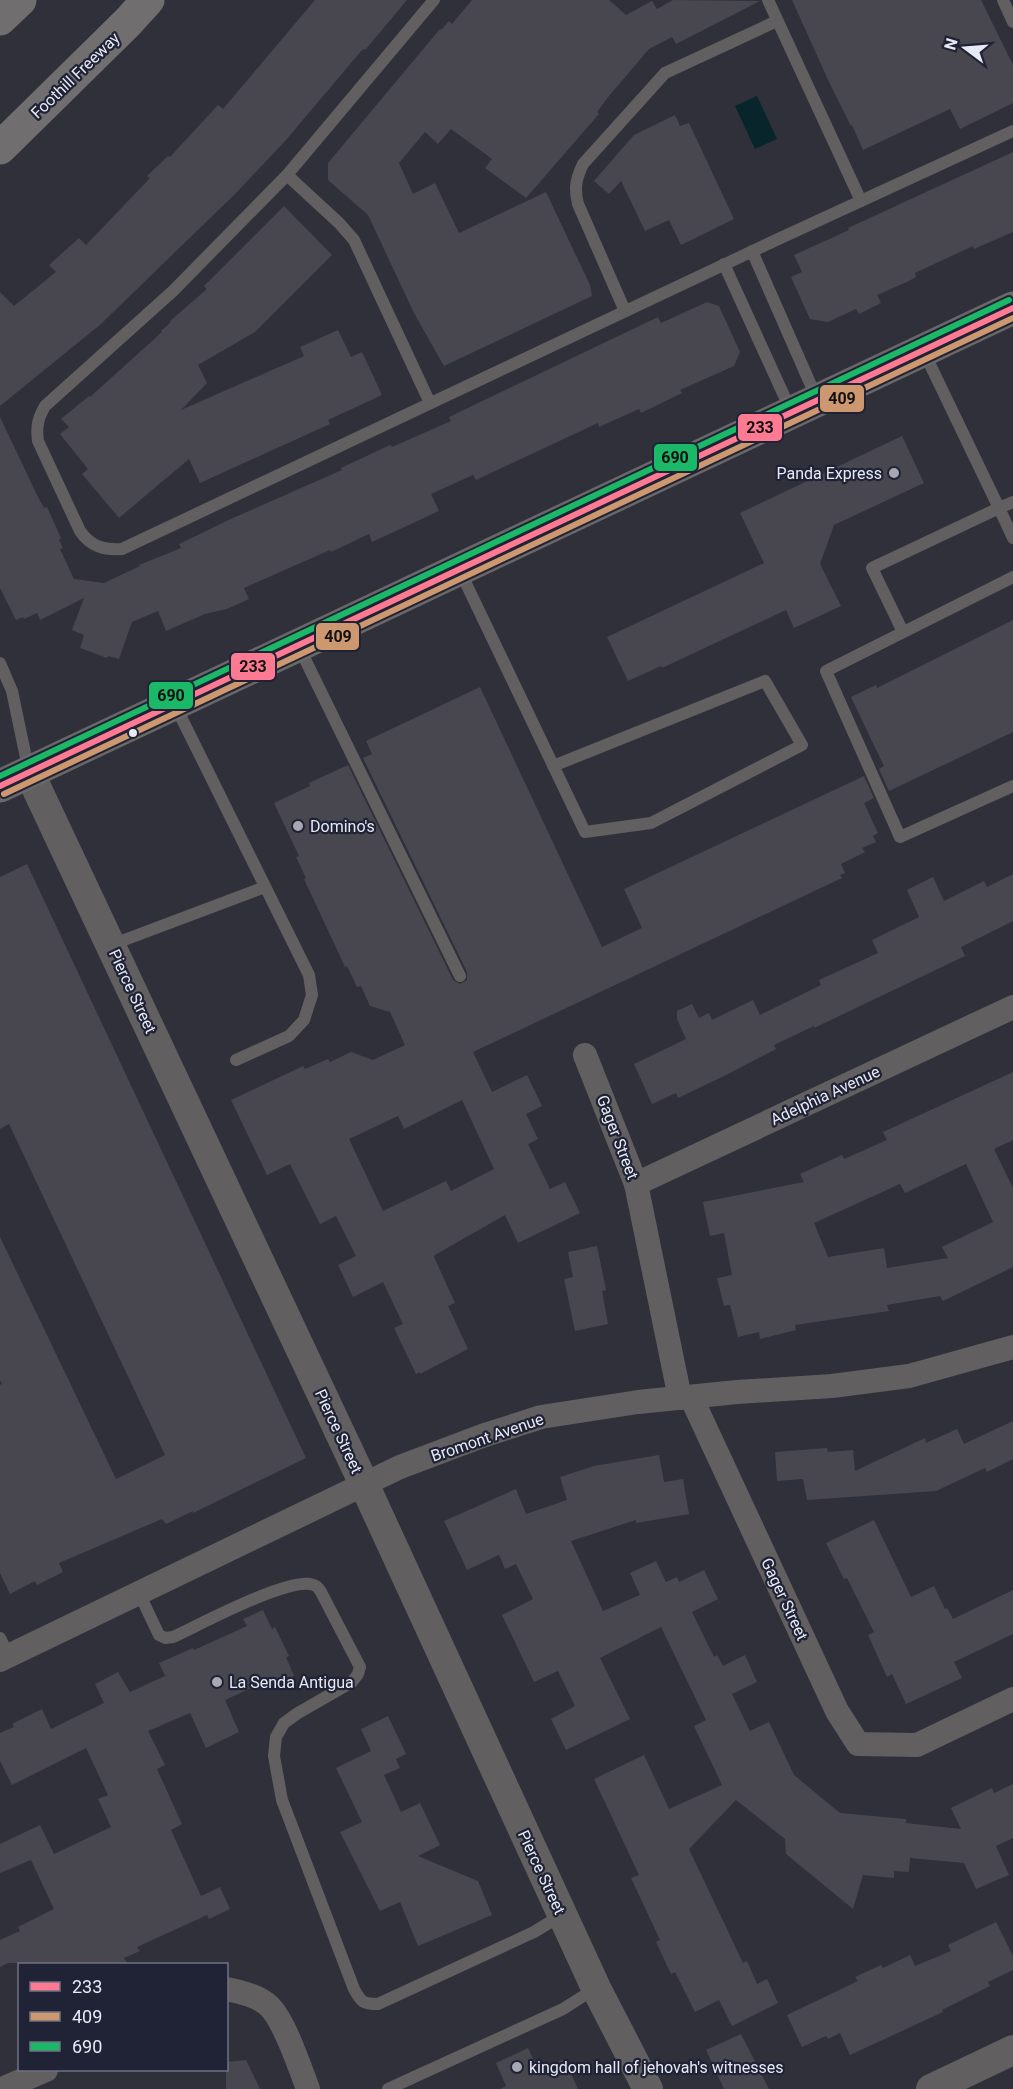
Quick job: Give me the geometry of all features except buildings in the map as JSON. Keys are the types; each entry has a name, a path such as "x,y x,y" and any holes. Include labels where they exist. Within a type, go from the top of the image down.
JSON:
{"highway":[{"path":"0,19 21,0"},
{"name":"Foothill Freeway","path":"0,148 148,0"}],"main road":[{"path":"0,786 1013,308"}],"street":[{"name":"Pierce Street","path":"29,772 364,1484 596,1988 648,2089"},
{"name":"Adelphia Avenue","path":"636,1184 1013,1006"},
{"name":"Gager Street","path":"585,1055 636,1184 685,1398 837,1711 858,1744 916,1745 1013,1699"},
{"name":"Bromont Avenue","path":"3,1652 139,1593 400,1467 541,1417 600,1407 832,1386 909,1376 1013,1347"},
{"path":"232,1990 256,1998 270,2008 285,2033 308,2089"},
{"path":"931,2089 1013,2050"},
{"path":"2,2089 44,2071"}],"lane":[{"path":"434,0 287,176 173,291 45,406 39,416 38,441 80,531 86,540 95,546 108,550 122,549 1013,130"},
{"path":"768,0 861,201"},
{"path":"1003,0 1013,22"},
{"path":"625,311 578,204 575,192 576,181 583,164 664,73 777,21"},
{"path":"287,176 339,223 354,240 430,403"},
{"path":"752,251 805,407"},
{"path":"724,264 805,407"},
{"path":"924,350 1013,538"},
{"path":"903,632 872,568 1013,501"},
{"path":"460,570 553,766 585,832 651,823 802,745 765,681 553,766"},
{"path":"1013,577 826,671 900,837 1013,786"},
{"path":"299,645 460,976"},
{"path":"0,663 12,691 29,772"},
{"path":"174,704 309,975 312,995 304,1020 289,1036 236,1060"},
{"path":"111,945 265,887"},
{"path":"139,1593 159,1635 165,1638 173,1637 274,1591 309,1584 317,1586 321,1592 360,1667 358,1674 352,1682 284,1723 276,1737 273,1756 282,1800 360,2001 378,2004 534,1932 562,1915"},
{"path":"390,2089 563,2009 596,1988"}],"shaded area":[{"path":"757,96 777,139 755,149 735,106"}],"transit line":[{"name":"690","path":"0,776 1009,300"},
{"name":"233","path":"0,786 1013,308"},
{"name":"409","path":"4,794 1013,318"}],"place":[{"name":"Panda Express","path":"894,473"},
{"name":"Domino's","path":"298,826"},
{"name":"La Senda Antigua","path":"217,1682"},
{"name":"kingdom hall of jehovah's witnesses","path":"517,2067"}]}
